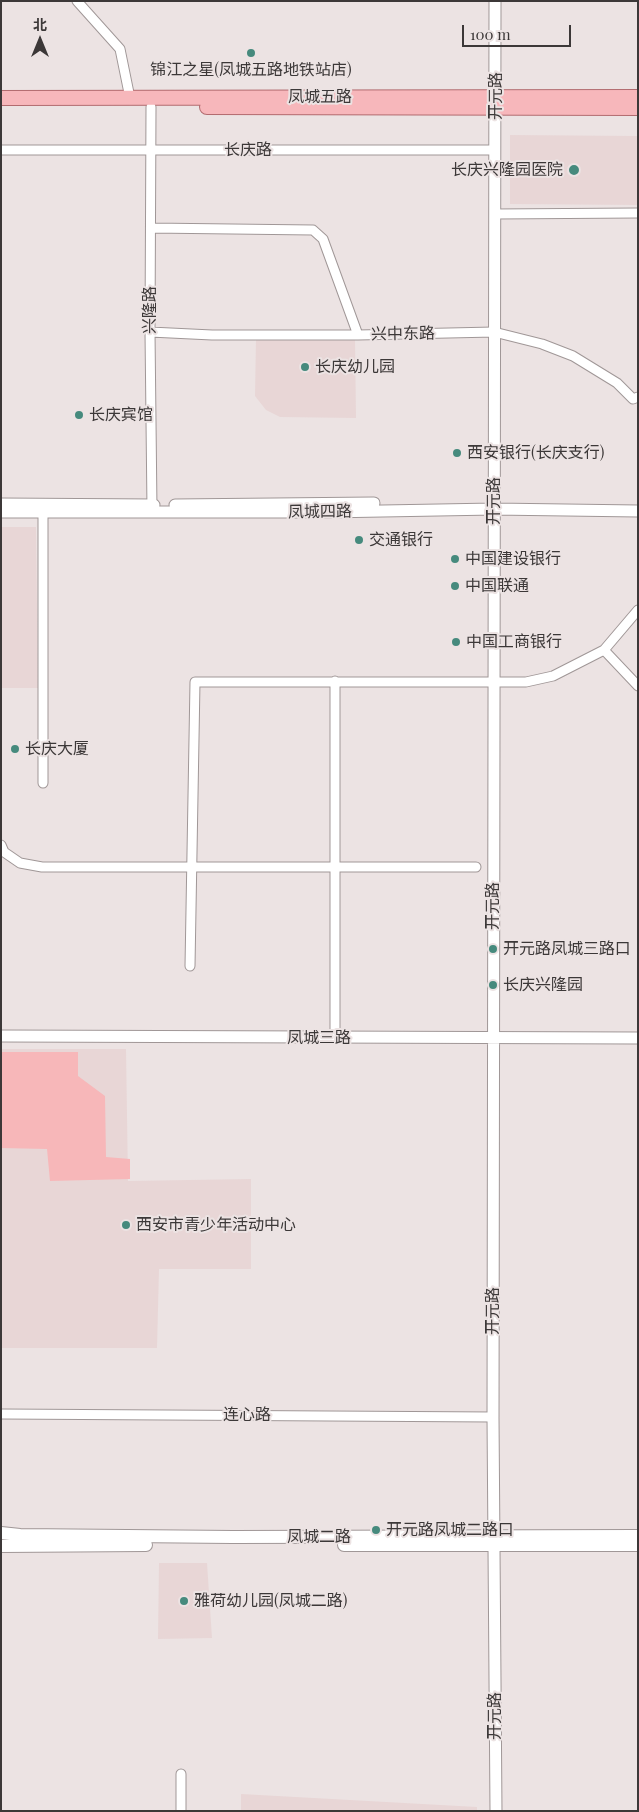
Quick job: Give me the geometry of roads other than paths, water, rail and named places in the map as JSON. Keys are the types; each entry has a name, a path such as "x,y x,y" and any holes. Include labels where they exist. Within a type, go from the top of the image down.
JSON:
{"main road":[{"name":"凤城五路","path":"1,107 151,107 496,102 638,97"},
{"name":"凤城五路","path":"1,98 496,102 638,108"},
{"name":"凤城二路","path":"1,1533 20,1535 494,1540 638,1545"},
{"name":"凤城二路","path":"1,1546 494,1540 638,1536"}],"street":[{"path":"77,1 120,49 130,98"},
{"name":"开元路","path":"495,1 493,1416 496,1811"},
{"name":"兴隆路","path":"151,107 150,332 152,509"},
{"name":"长庆路","path":"1,150 495,150"},
{"path":"495,214 638,213"},
{"path":"151,228 313,230 323,239 358,335"},
{"name":"兴中东路","path":"150,332 212,335 358,335 494,332 542,344 573,356 617,383 636,401"},
{"name":"凤城四路","path":"1,504 43,509"},
{"name":"凤城四路","path":"1,512 43,509 638,504"},
{"name":"凤城四路","path":"494,506 638,511"},
{"path":"43,509 43,783"},
{"path":"190,966 195,682 526,682 553,676 604,650 638,610"},
{"path":"604,650 638,686"},
{"path":"335,681 335,1038"},
{"path":"1,845 4,852 20,864 42,867 476,867"},
{"name":"凤城三路","path":"1,1036 638,1038"},
{"name":"连心路","path":"1,1414 493,1416"},
{"path":"181,1774 181,1811"}],"place":[{"name":"锦江之星(凤城五路地铁站店)","path":"251,53"},
{"name":"长庆兴隆园医院","path":"574,170"},
{"name":"长庆幼儿园","path":"305,367"},
{"name":"长庆宾馆","path":"79,415"},
{"name":"西安银行(长庆支行)","path":"457,453"},
{"name":"交通银行","path":"359,540"},
{"name":"中国建设银行","path":"455,559"},
{"name":"中国联通","path":"455,586"},
{"name":"中国工商银行","path":"456,642"},
{"name":"长庆大厦","path":"15,749"},
{"name":"开元路凤城三路口","path":"493,949"},
{"name":"长庆兴隆园","path":"493,985"},
{"name":"西安市青少年活动中心","path":"126,1225"},
{"name":"开元路凤城二路口","path":"376,1530"},
{"name":"雅荷幼儿园(凤城二路)","path":"184,1601"}]}
